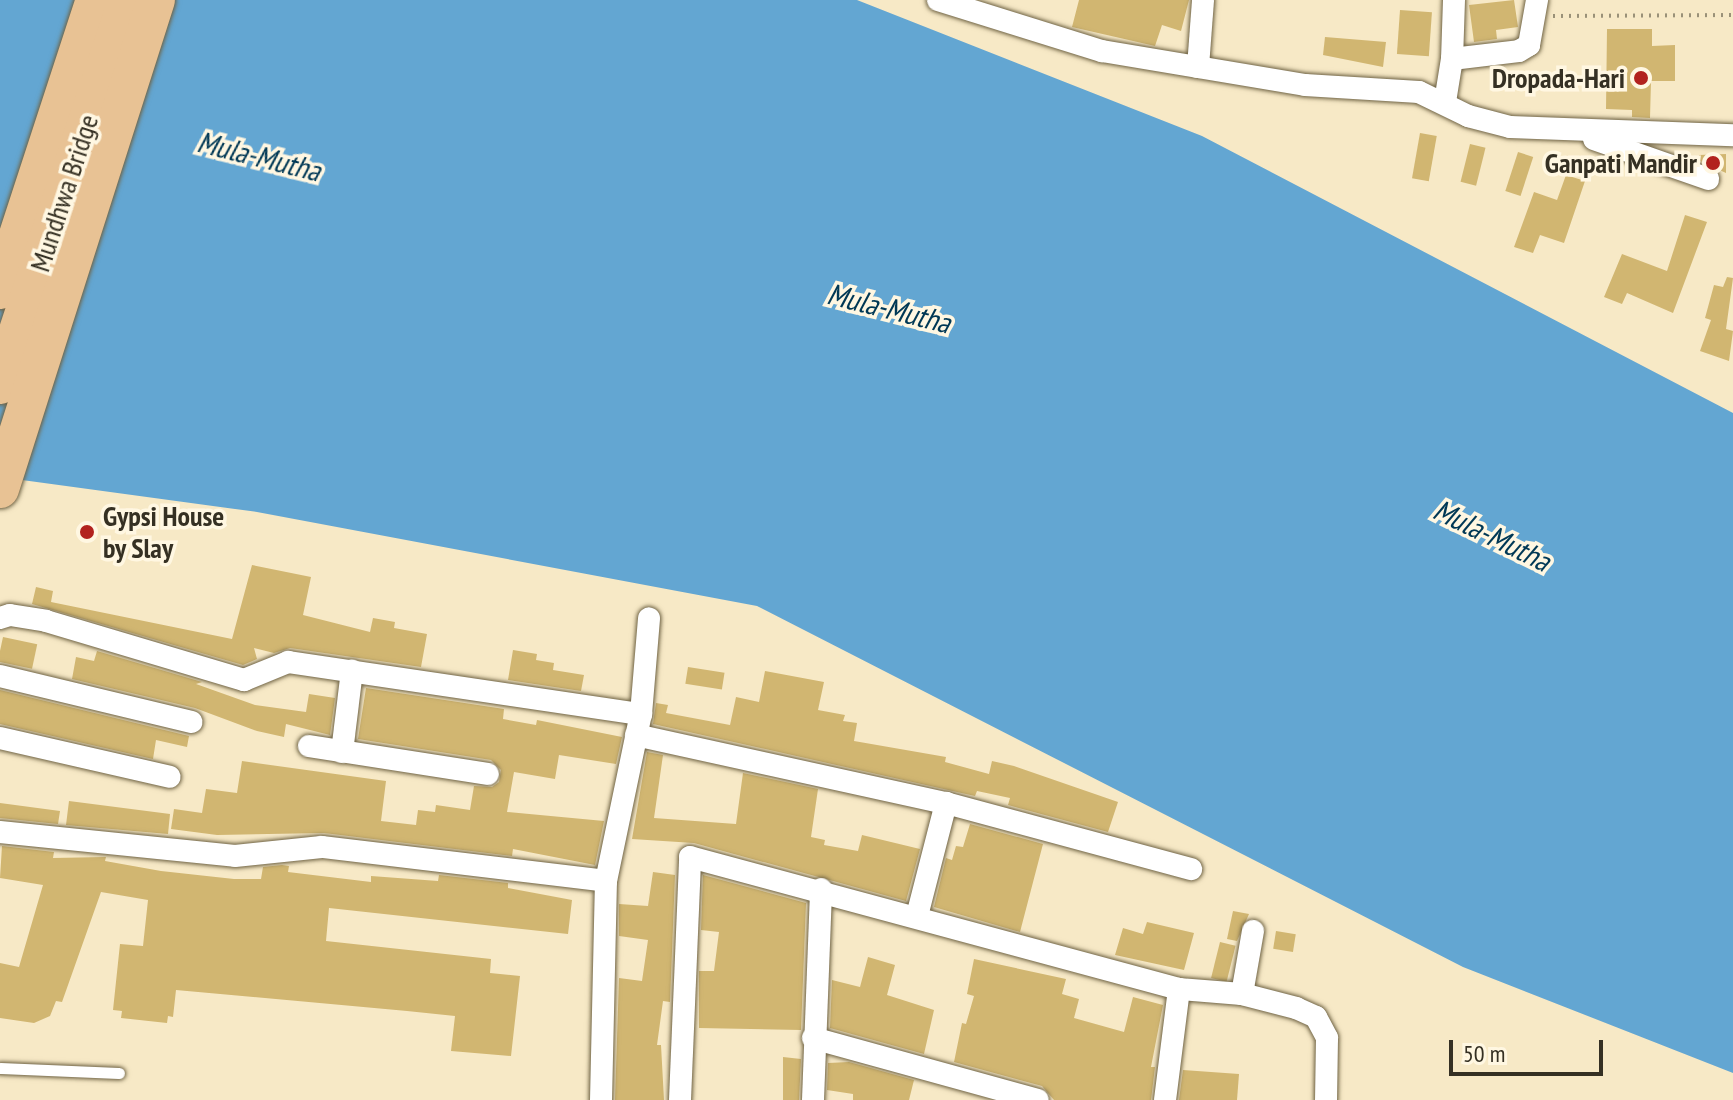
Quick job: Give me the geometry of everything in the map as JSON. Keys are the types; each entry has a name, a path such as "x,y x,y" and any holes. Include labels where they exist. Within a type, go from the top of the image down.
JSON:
{"highway":[{"path":"0,223 71,0"},
{"path":"0,290 95,0"},
{"name":"Mundhwa Bridge","path":"0,385 127,0"},
{"path":"0,489 156,0"}],"street":[{"path":"938,0 1102,51 1305,85 1419,92 1445,102 1468,116 1510,127 1578,133 1733,135"},
{"path":"1198,67 1203,0"},
{"path":"1445,102 1452,59 1454,0"},
{"path":"1452,59 1519,51 1529,45 1536,8"},
{"path":"1578,133 1708,179"},
{"path":"0,618 10,615 46,621 244,680 278,662 352,671 638,724 1191,869"},
{"path":"601,1100 606,881 638,724 649,618"},
{"path":"342,752 352,671"},
{"path":"0,676 192,722"},
{"path":"0,738 170,777"},
{"path":"309,746 488,774"},
{"path":"917,916 946,803"},
{"path":"0,832 235,856 322,847 606,881"},
{"path":"680,1100 690,857 821,889 1179,989 1242,994 1316,1017 1327,1038 1326,1100"},
{"path":"813,1100 821,889"},
{"path":"1242,994 1253,931"},
{"path":"1165,1100 1179,989"},
{"path":"813,1038 1024,1098"}],"lane":[{"path":"0,1068 119,1073"}],"path":[{"path":"1536,8 1733,15"}],"water":[{"name":"Mula-Mutha","path":"0,0 857,0 1202,136 1733,413 1733,1073 1463,967 757,606 257,512 0,477"}],"building":[{"path":"1079,0 1189,0 1181,31 1162,25 1155,46 1072,27"},
{"path":"1514,0 1518,27 1496,30 1497,39 1474,42 1469,5"},
{"path":"1400,10 1432,12 1429,56 1397,54"},
{"path":"1607,29 1652,29 1652,46 1675,45 1675,81 1651,81 1650,118 1632,117 1632,110 1606,109"},
{"path":"1325,37 1386,42 1383,67 1323,55"},
{"path":"1420,133 1437,136 1429,181 1412,178"},
{"path":"1470,144 1486,148 1476,186 1461,182"},
{"path":"1518,152 1533,157 1521,196 1505,191"},
{"name":"Ganpati Mandir","path":"1726,154 1726,173 1700,161 1699,155"},
{"path":"1566,175 1585,181 1564,243 1540,235 1533,253 1514,247 1534,192 1557,200"},
{"path":"1685,215 1707,222 1673,313 1627,293 1622,304 1604,297 1622,254 1667,271"},
{"path":"1727,277 1733,278 1726,329 1733,331 1729,361 1700,351 1711,320 1705,318 1714,285 1723,287"},
{"path":"252,565 311,577 303,615 370,632 373,618 395,622 394,628 427,634 421,667 290,648 274,653 254,648 257,659 243,665 32,604 36,587 53,591 51,602 232,639"},
{"path":"3,637 37,644 32,669 0,662"},
{"path":"513,650 537,654 536,660 554,663 553,670 584,675 581,691 508,680"},
{"path":"97,651 202,682 196,684 255,705 306,712 309,694 335,698 330,735 286,724 284,737 257,731 195,708 72,679 76,657 94,661"},
{"path":"688,667 725,673 722,690 685,684"},
{"path":"765,671 824,682 818,710 845,715 843,721 857,723 854,741 946,757 945,762 989,774 992,761 1014,766 1118,802 1108,832 1008,805 1010,798 977,791 975,796 653,724 656,703 668,705 666,713 730,725 736,697 759,702"},
{"path":"366,688 504,709 503,719 536,725 537,720 622,737 616,764 559,755 555,779 514,772 507,812 604,821 595,865 513,849 512,856 324,833 217,835 171,829 174,809 202,813 206,789 237,793 242,761 386,781 381,821 416,825 418,810 435,812 436,805 470,810 474,786 492,787 499,782 501,770 491,760 358,739"},
{"path":"0,690 189,736 187,747 156,740 153,759 0,724"},
{"path":"647,752 663,755 654,818 736,824 743,773 818,789 811,837 825,840 824,845 858,851 862,835 920,849 906,901 694,843 632,839"},
{"path":"69,801 170,814 168,834 66,825"},
{"path":"0,803 60,811 58,824 0,818"},
{"path":"970,824 1043,844 1020,932 934,907 946,858 952,860 956,846 963,847"},
{"path":"2,846 54,852 53,858 106,857 105,861 161,871 234,879 261,879 263,867 282,865 289,866 288,872 371,882 371,876 438,881 439,875 508,883 508,888 572,900 568,934 329,908 326,941 491,959 490,973 520,976 511,1056 451,1051 455,1016 407,1011 176,990 173,1017 168,1016 167,1023 121,1018 122,1011 113,1010 120,944 143,946 148,900 101,892 62,1002 56,1001 50,1016 34,1023 0,1018 0,963 19,967 43,885 0,878"},
{"path":"653,872 675,875 670,1002 663,1001 657,1045 661,1045 664,1100 615,1100 619,978 642,981 648,940 619,936 619,904 648,906"},
{"path":"703,875 806,903 801,1030 699,1028 699,971 714,971 719,932 701,930"},
{"path":"1233,911 1249,914 1237,941 1227,939"},
{"path":"1147,922 1194,933 1184,970 1115,955 1123,928 1143,934"},
{"path":"1276,931 1296,934 1293,952 1273,949"},
{"path":"1220,942 1236,946 1227,982 1211,978"},
{"path":"868,957 895,965 887,995 934,1010 924,1054 830,1028 832,980 860,987"},
{"path":"974,959 1066,979 1062,994 1079,999 1074,1018 1124,1032 1133,997 1163,1005 1151,1067 1155,1067 1151,1100 1054,1100 1042,1086 954,1062 962,1023 966,1024 974,996 967,994"},
{"path":"783,1057 801,1059 799,1100 783,1100"},
{"path":"849,1062 914,1080 909,1100 853,1100 853,1094 827,1090 828,1063"},
{"path":"1183,1070 1239,1074 1237,1100 1179,1100"}],"place":[{"name":"Dropada-Hari","path":"1641,78"},
{"name":"Ganpati Mandir","path":"1713,163"},
{"name":"Gypsi House by Slay","path":"87,532"}]}
